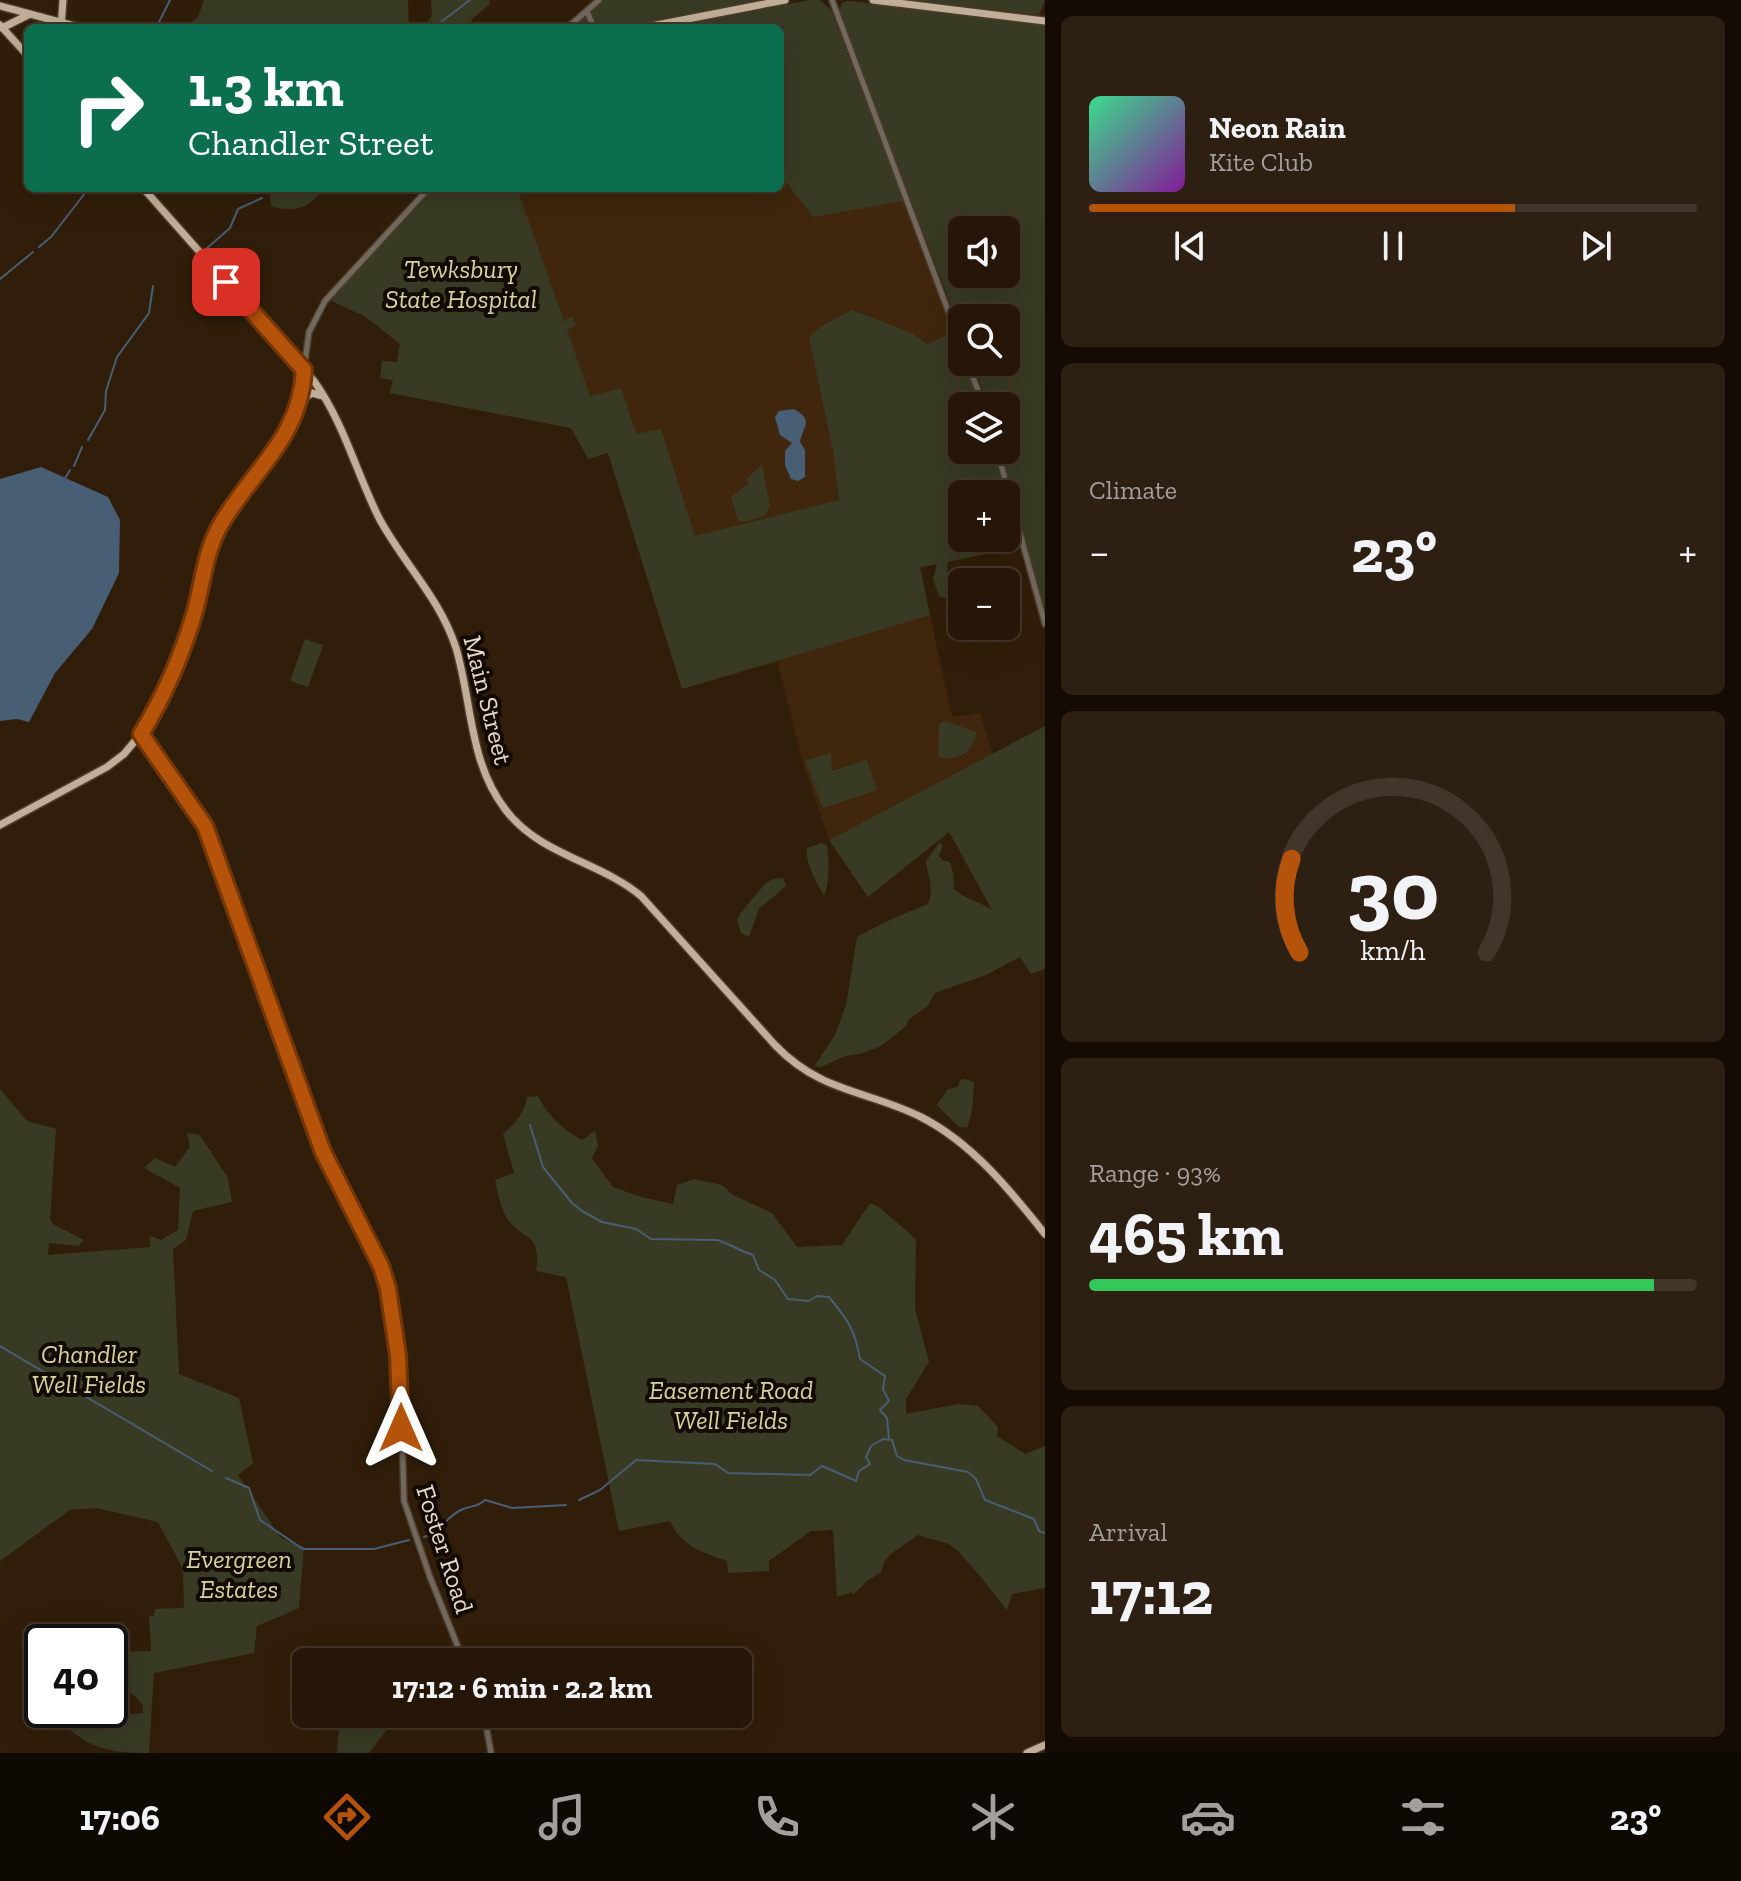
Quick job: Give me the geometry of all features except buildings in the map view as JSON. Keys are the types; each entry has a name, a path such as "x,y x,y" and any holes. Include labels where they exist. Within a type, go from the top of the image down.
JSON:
{"main road":[{"path":"62,24 63,0"},
{"path":"662,24 785,0"},
{"path":"873,0 1045,21"},
{"path":"1,6 59,24"},
{"path":"24,52 1,27 31,14"},
{"name":"Main Street","path":"147,192 326,397 380,518 445,620 460,664 481,765 505,810 534,838 616,879 644,899 775,1045 796,1064 834,1086 910,1112 944,1131 990,1170 1045,1234"},
{"path":"0,825 107,767 124,754 141,734 182,656 204,569 217,532 229,511 285,437 301,400 304,370"},
{"path":"301,400 312,393 326,397"},
{"path":"1027,1753 1045,1745"}],"street":[{"path":"572,24 599,0"},
{"path":"832,0 948,311"},
{"path":"587,11 592,24"},
{"path":"304,370 313,322 331,293 425,192"},
{"path":"290,355 299,354 306,347"},
{"path":"1001,464 1045,624"},
{"name":"Foster Road","path":"141,734 205,826 323,1152 385,1277 400,1367 404,1501 458,1648"},
{"path":"487,1728 491,1753"}],"shaded area":[{"name":"Tewksbury State Hospital","path":"810,0 819,0 831,10 948,321 948,376 969,376 975,392 948,392 948,464 997,464 1001,480 948,480 948,552 996,552 920,568 952,717 980,713 993,754 829,840 801,756 777,662 682,689 608,453 588,459 571,428 390,393 400,344 366,317 330,300 430,192 784,192 784,24 685,24"}],"green space":[{"path":"204,0 408,0 409,24 189,24 198,17"},
{"path":"431,0 489,0 490,4 470,24 426,24 432,15"},
{"path":"604,0 768,0 646,24 576,24"},
{"path":"819,0 831,10 904,201 813,217 784,179 784,24 686,24"},
{"path":"907,0 1045,0 1039,15"},
{"path":"849,1 1045,24 1045,610 1020,521 1020,480 1008,480 1004,464 1020,464 1020,392 984,392 977,376 1020,376 1020,304 951,304 839,11 842,3"},
{"path":"270,192 321,192 295,209 271,206"},
{"name":"Tewksbury State Hospital","path":"430,192 518,192 564,321 572,317 576,325 567,330 590,396 621,388 636,434 661,429 695,536 839,500 833,451 809,337 822,326 852,310 910,332 928,344 948,334 948,376 969,376 975,392 948,392 948,464 997,464 1001,480 948,480 948,552 996,552 947,562 948,599 939,596 933,579 937,564 920,567 930,615 682,689 608,453 588,459 571,428 390,393 393,380 380,378 382,361 397,362 400,344 366,317 330,300"},
{"path":"762,465 770,506 764,516 738,521 731,497 749,483 746,479"},
{"path":"305,639 323,645 308,687 290,681"},
{"path":"946,721 976,732 972,745 958,757 938,757 939,724"},
{"path":"1045,726 1045,969 1031,974 1020,957 986,975 935,993 928,1006 879,1047 845,1056 819,1068 815,1065 835,1035 846,1005 857,937 928,904 931,887 926,861 940,842 943,846 939,855 942,860 950,862 953,888 992,910 949,832 868,897 829,840"},
{"path":"831,753 832,771 867,760 877,790 823,808 805,761"},
{"path":"821,843 827,845 828,858 824,896 812,873 807,854 807,848"},
{"path":"783,878 786,886 759,909 749,937 741,933 737,920 747,906 769,881"},
{"path":"960,1080 974,1082 967,1128 958,1126 937,1105 948,1089 958,1087"},
{"name":"Chandler Well Fields","path":"0,1089 27,1121 56,1129 50,1219 53,1224 84,1240 79,1246 49,1243 48,1255 150,1247 150,1236 161,1240 178,1230 180,1188 144,1168 155,1158 175,1167 190,1147 187,1133 200,1135 228,1178 232,1202 193,1211 186,1240 173,1249 179,1374 239,1398 253,1463 238,1475 281,1538 304,1547 299,1608 257,1626 254,1653 154,1673 149,1753 105,1749 82,1739 69,1728 128,1728 128,1715 143,1713 143,1705 128,1689 128,1652 151,1651 149,1616 154,1616 155,1609 184,1608 183,1569 158,1522 96,1508 70,1510 0,1561"},
{"name":"Easement Road Well Fields","path":"538,1096 551,1116 575,1136 582,1140 595,1131 598,1146 592,1158 613,1187 673,1204 677,1185 694,1179 722,1185 733,1195 772,1213 797,1247 842,1245 870,1203 916,1239 915,1309 929,1362 906,1399 906,1414 958,1404 978,1406 998,1427 997,1436 1025,1454 1045,1446 1045,1588 1012,1594 1007,1610 954,1548 918,1535 892,1553 884,1562 881,1572 853,1595 852,1592 837,1597 833,1530 811,1531 769,1561 769,1571 728,1573 727,1561 687,1543 670,1521 619,1531 566,1277 536,1271 534,1243 507,1218 495,1180 514,1173 503,1134 519,1118 527,1097"},
{"path":"339,1728 388,1728 369,1753 337,1753"}],"water":[{"path":"794,409 806,421 800,442 805,450 805,477 798,481 791,479 785,465 785,451 792,443 780,435 775,417 779,411"},
{"path":"41,467 108,497 120,520 119,573 92,629 55,673 29,722 17,719 0,721 0,479"}],"waterway":[{"path":"158,24 170,0"},
{"path":"438,24 470,0"},
{"path":"39,247 51,237 86,192"},
{"path":"206,249 230,228 238,209 262,198"},
{"path":"0,279 33,252"},
{"path":"88,440 105,410 106,391 117,357 149,313 153,286"},
{"path":"74,466 82,447"},
{"path":"64,480 70,470"},
{"path":"530,1125 543,1167 582,1211 602,1222 636,1229 651,1239 717,1240 753,1255 759,1270 775,1280 788,1299 809,1301 817,1296 829,1297 850,1326 860,1359 885,1376 883,1389 889,1401 880,1410 887,1418 889,1439"},
{"path":"0,1346 212,1471"},
{"path":"579,1500 600,1490 636,1460 715,1464 728,1473 810,1475 822,1466 856,1481 859,1471 870,1464 866,1457 871,1446 883,1439 892,1440 897,1456 904,1460 968,1472 976,1479 985,1500 1034,1519 1039,1531 1045,1533"},
{"path":"226,1478 249,1488 260,1520 303,1549 374,1549 409,1540"},
{"path":"424,1537 435,1532 456,1513 485,1500 512,1508 566,1505"}],"route":[{"path":"226,282 304,370 301,400 285,437 229,511 217,532 204,569 182,656 141,734 202,819 237,919 258,966 323,1152 381,1266 388,1289 400,1367 401,1428"}],"park label":[{"name":"Evergreen Estates","path":"239,1574"}]}
